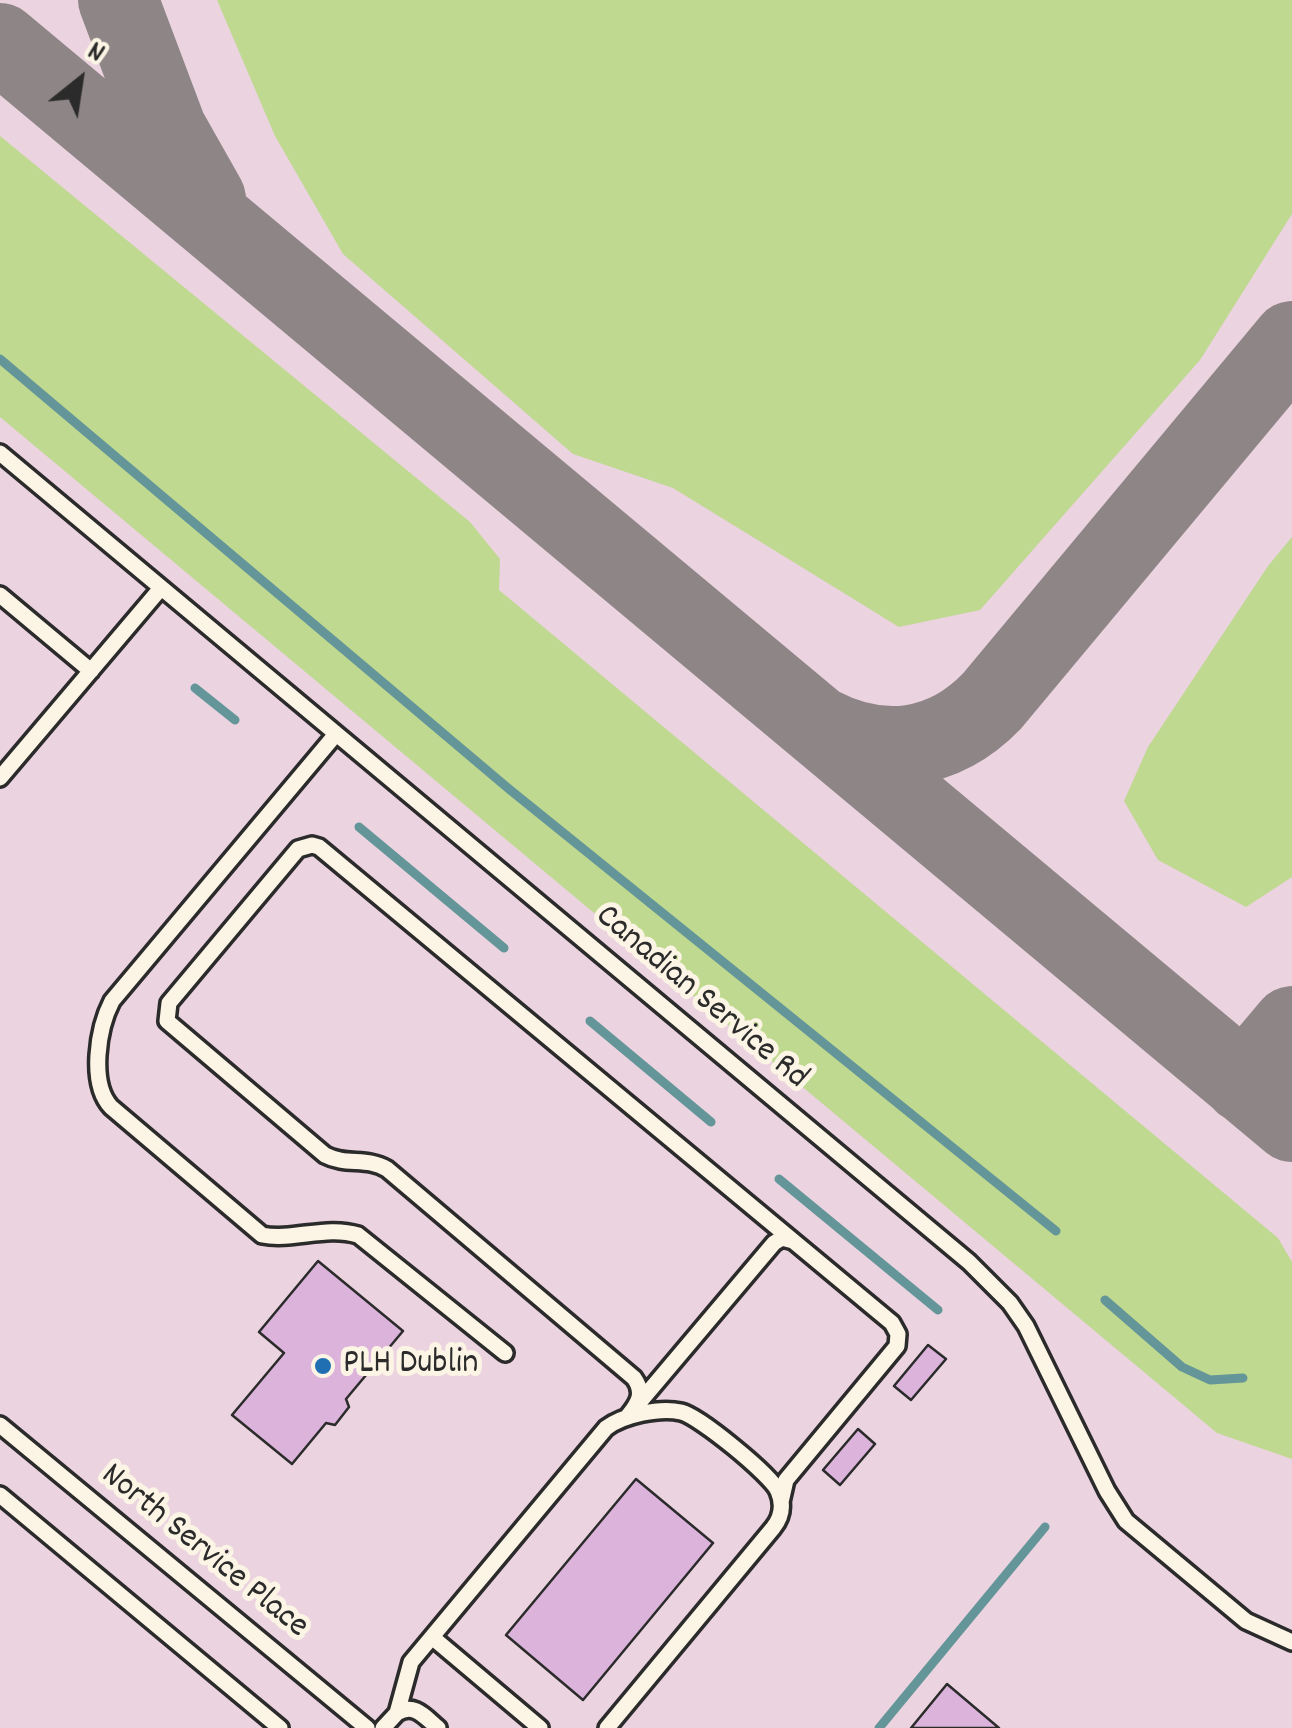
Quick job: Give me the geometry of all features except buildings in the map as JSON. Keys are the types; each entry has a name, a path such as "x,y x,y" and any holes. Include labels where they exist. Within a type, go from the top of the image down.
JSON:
{"lane":[{"name":"Canadian Service Rd","path":"0,453 992,1284 1026,1326 1126,1522 1246,1621 1292,1642"},
{"path":"0,778 161,588"},
{"path":"0,596 91,671"},
{"path":"336,734 112,1001 102,1029 100,1090 111,1107 262,1234 283,1236 331,1230 358,1235 505,1353"},
{"path":"607,1728 779,1520 786,1480 894,1352 898,1340 892,1323 319,847 298,849 169,1003 166,1015 171,1028 325,1155 337,1161 366,1162 387,1169 634,1378 640,1390 632,1411"},
{"path":"397,1712 406,1672 432,1636 606,1428 632,1411 774,1242 782,1238 793,1241"},
{"path":"632,1411 690,1416 770,1480 781,1502"},
{"name":"North Service Place","path":"0,1425 368,1728"},
{"path":"0,1494 280,1728"},
{"path":"432,1636 540,1728"},
{"path":"383,1728 406,1708 415,1709 438,1728"}],"shaded area":[{"path":"0,0 1292,0 1292,1728 0,1728"}],"green space":[{"path":"217,0 1292,0 1292,214 1200,360 980,610 899,627 673,488 573,454 343,254 275,136"},
{"path":"0,136 470,522 500,559 499,590 1278,1238 1292,1262 1292,1459 1217,1433 0,417"},
{"path":"1292,537 1292,877 1246,907 1158,860 1124,801 1148,747 1268,566"}],"waterway":[{"path":"0,359 509,789 1056,1231"},
{"path":"195,688 235,720"},
{"path":"359,827 504,948"},
{"path":"590,1021 711,1122"},
{"path":"779,1179 938,1310"},
{"path":"1105,1300 1182,1367 1210,1380 1243,1378"},
{"path":"879,1728 1045,1527"}],"taxiway":[{"path":"118,0 167,130 206,199"},
{"path":"0,43 1292,1122"},
{"path":"820,727 866,743 911,745 933,740 973,718 992,701 1292,341"},
{"path":"1244,1083 1292,1026"}],"place":[{"name":"PLH Dublin","path":"323,1366"}]}
